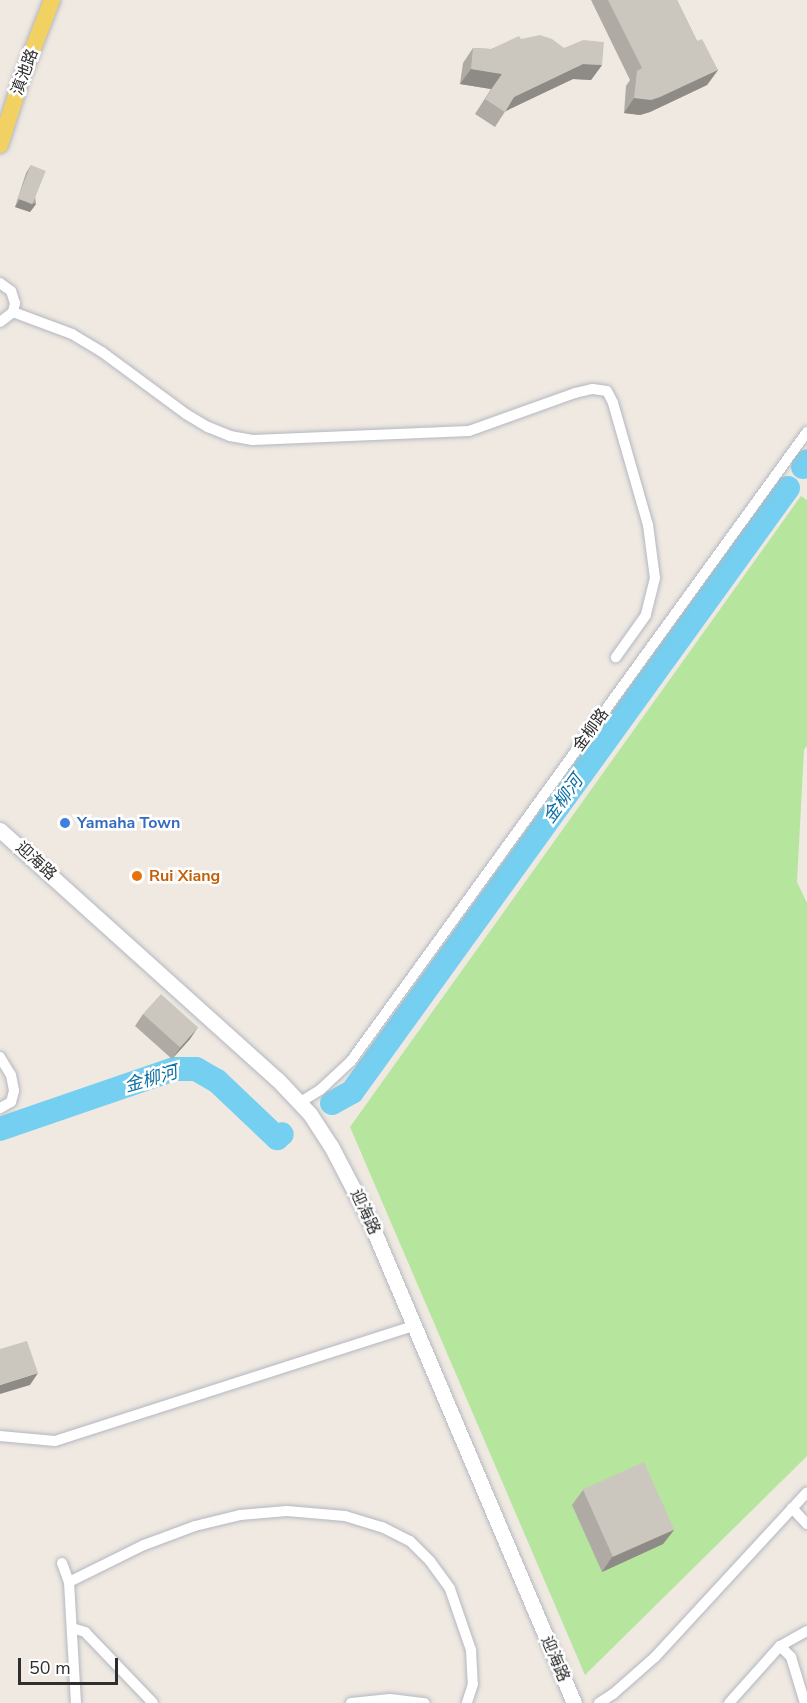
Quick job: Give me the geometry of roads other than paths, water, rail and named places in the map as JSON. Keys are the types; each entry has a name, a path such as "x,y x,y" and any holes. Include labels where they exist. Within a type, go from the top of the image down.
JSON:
{"main road":[{"name":"滇池路","path":"0,145 22,77 52,0"}],"street":[{"path":"0,283 8,287 14,296 13,312 0,322"},
{"path":"13,312 72,334 102,352 208,427 230,436 253,440 470,431 575,393 594,389 607,391 613,403 648,525 655,578 646,615 616,657"},
{"name":"金柳路","path":"299,1102 320,1090 351,1061 807,432"},
{"name":"迎海路","path":"0,830 246,1050 299,1102 332,1146 368,1217 574,1703"},
{"path":"0,1057 11,1075 14,1091 11,1102 0,1107"},
{"path":"0,1436 55,1441 414,1326"},
{"path":"599,1703 613,1694 655,1657 807,1492"},
{"path":"792,1508 807,1524"},
{"path":"69,1582 144,1545 195,1526 240,1515 287,1511 345,1516 410,1541 430,1561 450,1589 471,1650 472,1684 467,1703"},
{"path":"62,1563 69,1582 76,1703"},
{"path":"72,1628 85,1632 153,1703"},
{"path":"729,1703 780,1646 807,1631"},
{"path":"780,1646 791,1657 805,1703"},
{"path":"351,1703 390,1699 425,1703"}],"waterway":[{"name":"金柳河","path":"803,467 807,461"},
{"name":"金柳河","path":"332,1103 352,1092 788,488"},
{"name":"金柳河","path":"0,1129 174,1069 196,1069 217,1081 277,1138 282,1134"}],"place":[{"name":"Yamaha Town","path":"65,823"},
{"name":"Rui Xiang","path":"137,876"}]}
